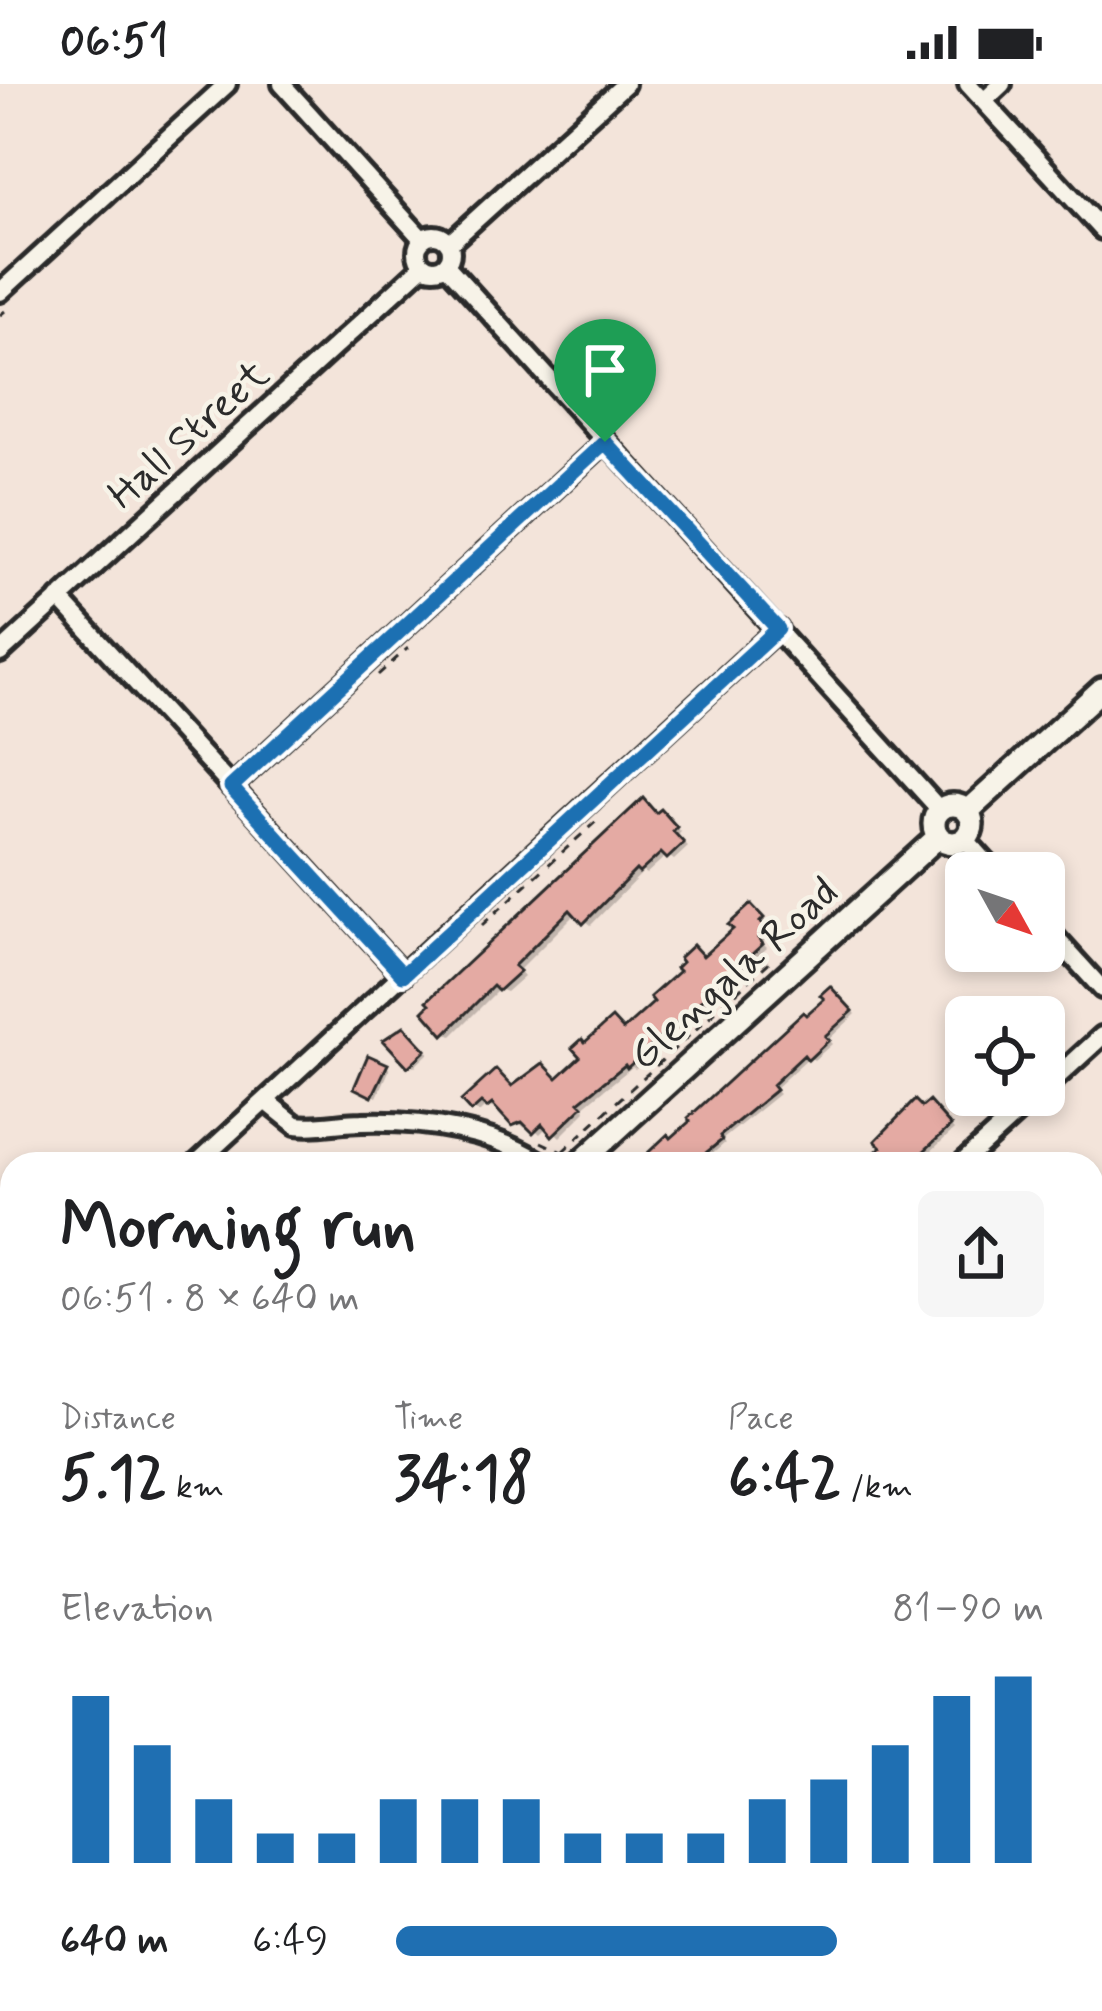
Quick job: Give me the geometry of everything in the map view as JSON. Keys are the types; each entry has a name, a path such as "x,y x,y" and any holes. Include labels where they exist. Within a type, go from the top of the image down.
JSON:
{"street":[{"path":"0,292 227,84"},
{"path":"282,84 422,239"},
{"path":"450,244 625,84"},
{"path":"968,84 1102,230"},
{"path":"984,101 1002,84"},
{"path":"422,239 434,234 450,244"},
{"path":"422,239 417,256 423,266 435,269 446,265 450,244"},
{"path":"446,265 940,810"},
{"name":"Hall Street","path":"0,653 423,266"},
{"path":"231,787 605,442"},
{"path":"59,598 403,975"},
{"path":"196,1152 271,1096 778,629"},
{"path":"968,811 1102,688"},
{"path":"954,804 968,811 972,824 965,839 951,843 938,837 934,824 940,810 954,804"},
{"name":"Glengala Road","path":"577,1152 938,837"},
{"path":"965,839 977,852"},
{"path":"1065,949 1102,989"},
{"path":"1065,1070 1102,1036"},
{"path":"271,1096 305,1126 381,1121 441,1127 522,1152"},
{"path":"975,1152 1014,1116"}],"path":[{"path":"576,1152 776,957"}],"building":[{"path":"643,798 656,813 661,809 684,843 667,859 661,853 639,873 636,870 583,924 570,910 514,966 520,971 498,991 493,986 444,1035 423,1011 430,1004 427,1001"},
{"path":"751,904 768,930 758,938 763,944 627,1068 625,1065 579,1102 583,1106 552,1136 542,1124 533,1133 522,1122 512,1126 492,1104 487,1108 481,1103 471,1112 461,1101 496,1069 512,1086 543,1063 557,1078 580,1057 572,1048 582,1039 585,1042 612,1018 623,1030 679,971 679,958 693,945 703,956 733,929 728,925"},
{"path":"830,986 853,1011 825,1036 829,1040 808,1060 804,1055 772,1085 776,1090 720,1136 722,1140 707,1152 649,1152 668,1134 671,1138 803,1012 806,1015 824,999 820,995"},
{"path":"404,1026 426,1050 408,1067 383,1040"},
{"path":"368,1055 388,1064 372,1097 354,1088"},
{"path":"915,1100 922,1107 929,1101 951,1126 923,1152 875,1152 881,1147 875,1141"}],"route":[{"path":"605,442 778,629 403,975 231,787 605,442"}]}
